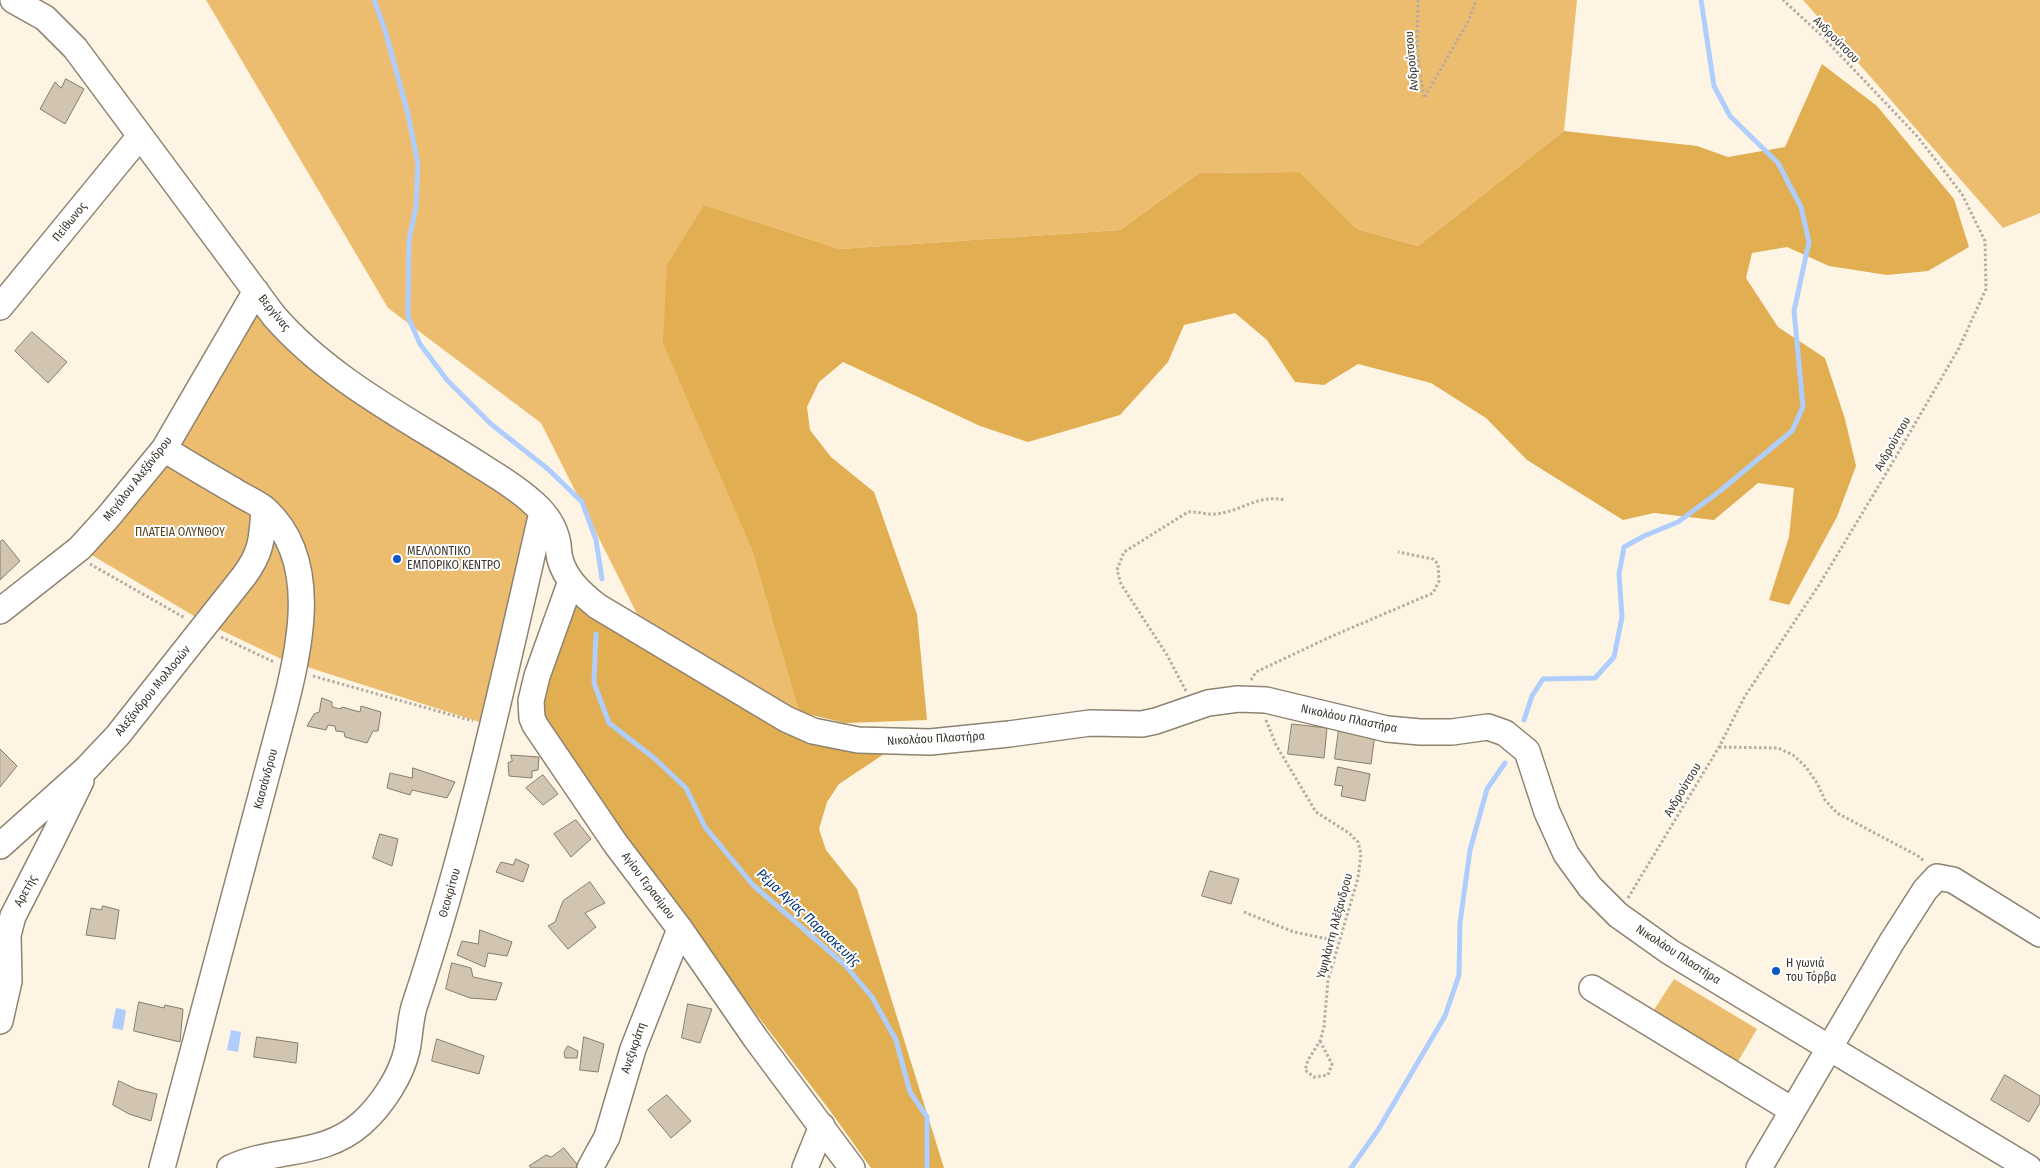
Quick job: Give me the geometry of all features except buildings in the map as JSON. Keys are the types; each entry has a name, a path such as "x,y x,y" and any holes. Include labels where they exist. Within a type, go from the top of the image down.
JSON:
{"street":[{"name":"Βεργίνας","path":"12,0 45,18 70,42 288,332 320,360 381,403 506,481 532,501 550,522 556,535 560,558 570,581"},
{"name":"Πείθωνος","path":"0,307 140,136"},
{"name":"Μεγάλου Αλεξάνδρου","path":"0,611 80,548 164,449 256,291"},
{"name":"Κασσάνδρου","path":"162,1168 297,655 301,624 301,597 290,542 279,524 264,509 164,449"},
{"name":"Αλεξάνδρου Μολλοσών","path":"0,846 86,769 118,735 158,686 252,565 262,540 264,509"},
{"name":"Θεοκρίτου","path":"230,1168 257,1158 312,1149 341,1138 369,1116 397,1075 404,1060 414,1008 468,828 542,512"},
{"name":"Νικολάου Πλαστήρα","path":"570,581 597,606 772,712 814,731 842,738 930,742 1090,723 1142,724 1194,707 1238,699 1266,700 1387,729 1452,732 1488,727 1506,733 1527,751 1547,812 1566,854 1590,887 1618,915 1670,952 2029,1168"},
{"name":"Αγίου Γερασίμου","path":"570,581 537,676 531,701 532,718 541,736 614,843 680,929 756,1039 852,1168"},
{"name":"Αρετής","path":"0,1021 10,981 8,935 13,916 86,769"},
{"path":"1759,1168 1891,943 1936,878 1953,880 2040,934"},
{"name":"Ανεξικράτη","path":"590,1168 607,1137 633,1049 680,929"},
{"path":"1592,988 1792,1110"},
{"path":"806,1168 822,1126"}],"path":[{"name":"Ανδρούτσου","path":"1418,0 1417,50 1424,98 1469,20 1476,0"},
{"name":"Ανδρούτσου","path":"1618,915 1719,747 1745,696 1819,586 1884,478 1959,348 1986,289 1985,241 1962,194 1916,136 1820,34 1783,0"},
{"path":"1194,707 1167,655 1121,584 1117,570 1124,552 1188,512 1197,511 1215,514 1260,500 1274,498 1285,500"},
{"path":"1238,699 1256,672 1330,637 1433,593 1439,581 1438,564 1433,559 1398,552"},
{"name":"Υψηλάντη Αλέξανδρου","path":"1266,700 1266,722 1276,745 1316,812 1350,832 1358,842 1361,854 1358,878 1328,980 1324,1027 1320,1041 1308,1060 1305,1070 1314,1077 1328,1075 1332,1064 1320,1041"},
{"path":"1719,747 1778,748 1793,755 1806,767 1817,783 1825,800 1837,813 1918,856 1930,866 1936,878"},
{"path":"1244,912 1294,932 1338,941"}],"green space":[{"path":"206,0 1577,0 1564,131 1418,246 1357,229 1300,172 1199,173 1120,230 840,249 704,205 751,547 799,712 637,614 541,423 388,308"},
{"path":"1803,0 2040,0 2040,213 2003,228"},
{"name":"ΠΛΑΤΕΙΑ ΟΛΥΝΘΟΥ","path":"256,291 277,324 542,512 492,726 301,665 294,665 204,622 80,548 167,443"},
{"path":"1674,979 1757,1029 1733,1070 1648,1019"}],"shaded area":[{"path":"1822,64 1877,106 1954,199 1969,247 1928,271 1887,275 1829,266 1787,247 1752,253 1746,278 1778,327 1825,358 1845,419 1856,466 1837,517 1789,605 1769,600 1789,537 1794,488 1758,483 1714,520 1654,513 1623,520 1527,460 1486,418 1431,383 1358,364 1324,385 1295,382 1267,340 1235,313 1184,325 1168,362 1120,415 1028,442 980,426 843,362 819,382 807,407 810,430 831,457 874,492 917,614 927,720 845,723 799,712 751,547 663,343 667,265 704,205 840,249 1120,230 1199,173 1300,172 1357,229 1418,246 1564,131 1697,146 1728,157 1785,147"},
{"path":"573,597 663,655 890,750 839,784 827,802 819,829 826,850 857,889 944,1168 871,1168 831,1112 690,927 544,724 538,690"}],"water":[{"path":"116,1008 126,1010 123,1030 112,1028"},
{"path":"231,1030 241,1032 238,1052 227,1050"}],"waterway":[{"path":"374,0 385,30 408,114 418,164 416,207 409,240 408,317 420,344 447,380 491,424 548,469 582,502 596,540 602,579"},
{"path":"1524,720 1532,696 1543,679 1595,678 1614,657 1622,617 1619,574 1624,547 1644,536 1678,522 1720,491 1792,431 1803,407 1794,311 1809,242 1801,207 1778,163 1730,116 1714,86 1701,0"},
{"name":"Ρέμα Αγίας Παρασκευής","path":"596,634 594,683 609,723 654,758 686,788 705,827 753,885 845,965 872,997 896,1040 910,1092 927,1117 927,1168"},
{"path":"1351,1168 1378,1130 1445,1016 1459,975 1460,923 1470,850 1487,789 1505,763"}],"place":[{"name":"ΜΕΛΛΟΝΤΙΚΟ ΕΜΠΟΡΙΚΟ ΚΕΝΤΡΟ","path":"397,559"},
{"name":"Η γωνιά του Τόρβα","path":"1776,971"}]}
